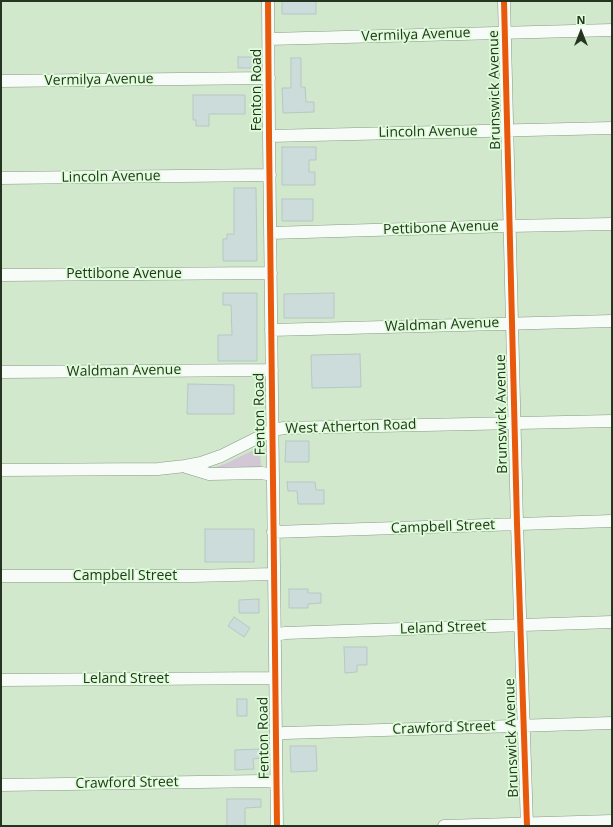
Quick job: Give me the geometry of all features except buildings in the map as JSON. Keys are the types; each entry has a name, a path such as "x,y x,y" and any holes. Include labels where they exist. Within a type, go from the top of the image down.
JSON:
{"street":[{"name":"Fenton Road","path":"268,1 277,826"},
{"name":"Brunswick Avenue","path":"504,1 517,524 527,825"},
{"name":"Vermilya Avenue","path":"269,39 612,30"},
{"name":"Vermilya Avenue","path":"1,81 269,78"},
{"name":"Lincoln Avenue","path":"269,136 612,128"},
{"name":"Lincoln Avenue","path":"1,178 270,175"},
{"name":"Pettibone Avenue","path":"270,233 612,224"},
{"name":"Pettibone Avenue","path":"1,275 271,273"},
{"name":"Waldman Avenue","path":"271,330 612,321"},
{"name":"Waldman Avenue","path":"1,372 272,370"},
{"name":"West Atherton Road","path":"1,470 158,469 185,466 201,463 221,456 273,430 284,428 612,421"},
{"path":"185,466 209,474 262,473 273,477"},
{"name":"Campbell Street","path":"273,532 612,521"},
{"name":"Campbell Street","path":"1,576 192,576 274,574"},
{"name":"Leland Street","path":"275,635 285,633 612,622"},
{"name":"Leland Street","path":"1,680 275,678"},
{"name":"Crawford Street","path":"276,734 612,723"},
{"name":"Crawford Street","path":"1,785 276,782"},
{"path":"444,826 527,825 612,821"}],"shaded area":[{"path":"260,448 261,470 210,469 227,463"}],"cycle path":[{"path":"268,1 277,826"},
{"path":"504,1 517,524 527,826"}]}
